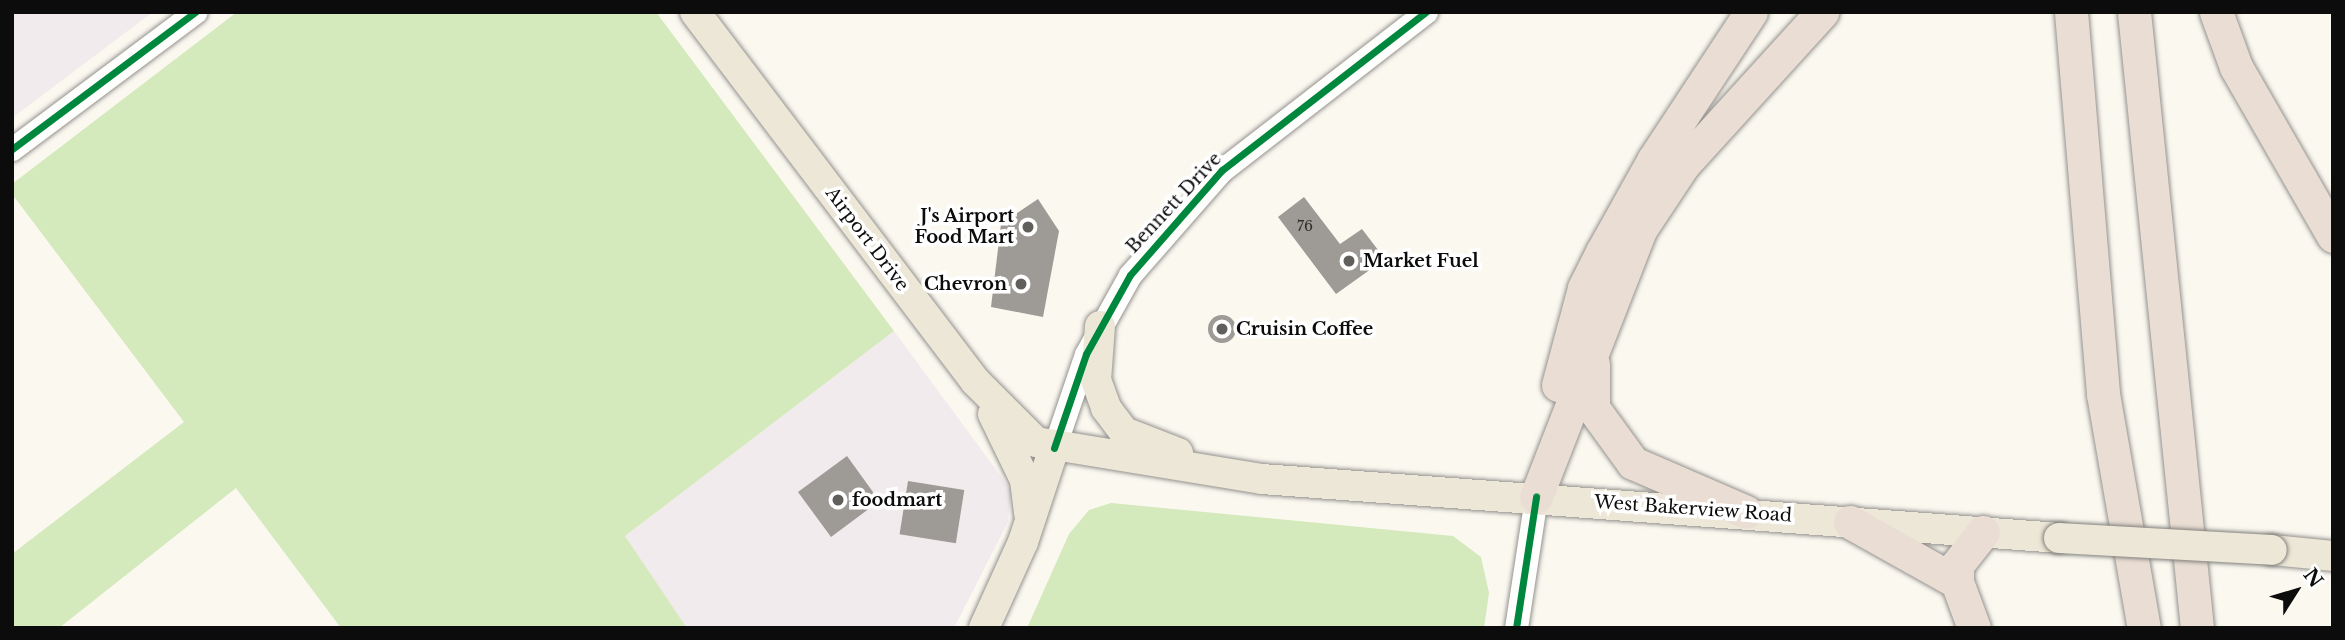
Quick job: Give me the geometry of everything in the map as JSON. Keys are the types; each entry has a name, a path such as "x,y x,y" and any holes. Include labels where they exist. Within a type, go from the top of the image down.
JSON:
{"highway":[{"path":"1536,498 1552,409 1584,288 1654,159 1751,12"},
{"path":"1536,498 1601,320 1640,230 1683,165 1822,12"},
{"path":"2071,12 2104,394 2144,628"},
{"path":"2134,12 2197,628"},
{"path":"2217,12 2236,67 2333,236"},
{"path":"1601,320 1591,372 1593,408 1611,439 1633,463 1746,512"},
{"path":"1850,522 1957,582"},
{"path":"1973,628 1957,582 1964,550 1983,532"}],"main road":[{"name":"Airport Drive","path":"695,12 975,381 1014,425 1054,448"},
{"path":"1100,326 1099,393 1124,432 1262,479"},
{"path":"975,381 1025,480 1028,528"},
{"name":"West Bakerview Road","path":"1054,448 1262,479 2333,556"},
{"name":"Bennett Drive","path":"984,628 1028,528 1054,448"}],"street":[{"path":"12,149 195,12"},
{"name":"Bennett Drive","path":"1054,448 1100,326 1130,275 1223,170 1426,12"},
{"path":"1516,628 1536,498"}],"shaded area":[{"path":"12,12 153,12 12,118"},
{"path":"894,331 1011,490 1008,522 954,628 687,628 625,536"}],"green space":[{"path":"237,12 656,12 894,331 625,536 687,628 341,628 236,488 59,628 12,628 12,554 184,422 12,194 12,184"},
{"path":"1111,503 1453,536 1481,557 1489,593 1484,628 1027,628 1069,534 1089,510"}],"building":[{"path":"1304,197 1340,244 1362,229 1385,259 1336,294 1278,217"},
{"name":"Chevron","path":"1038,199 1059,231 1043,317 991,307 1001,224"},
{"name":"Cruisin Coffee","path":"1222,315 1232,319 1236,329 1232,339 1222,343 1212,339 1208,329 1212,319"},
{"name":"foodmart","path":"847,456 873,492 870,508 831,537 798,492"},
{"path":"908,481 964,490 956,543 900,534"}],"cycle path":[{"path":"12,149 195,12"},
{"path":"1054,448 1086,354 1130,275 1222,170 1426,12"},
{"path":"1516,628 1536,497"}],"place":[{"name":"J's Airport Food Mart","path":"1028,227"},
{"name":"Market Fuel","path":"1349,261"},
{"name":"Chevron","path":"1021,284"},
{"name":"Cruisin Coffee","path":"1222,329"},
{"name":"foodmart","path":"838,500"}]}
